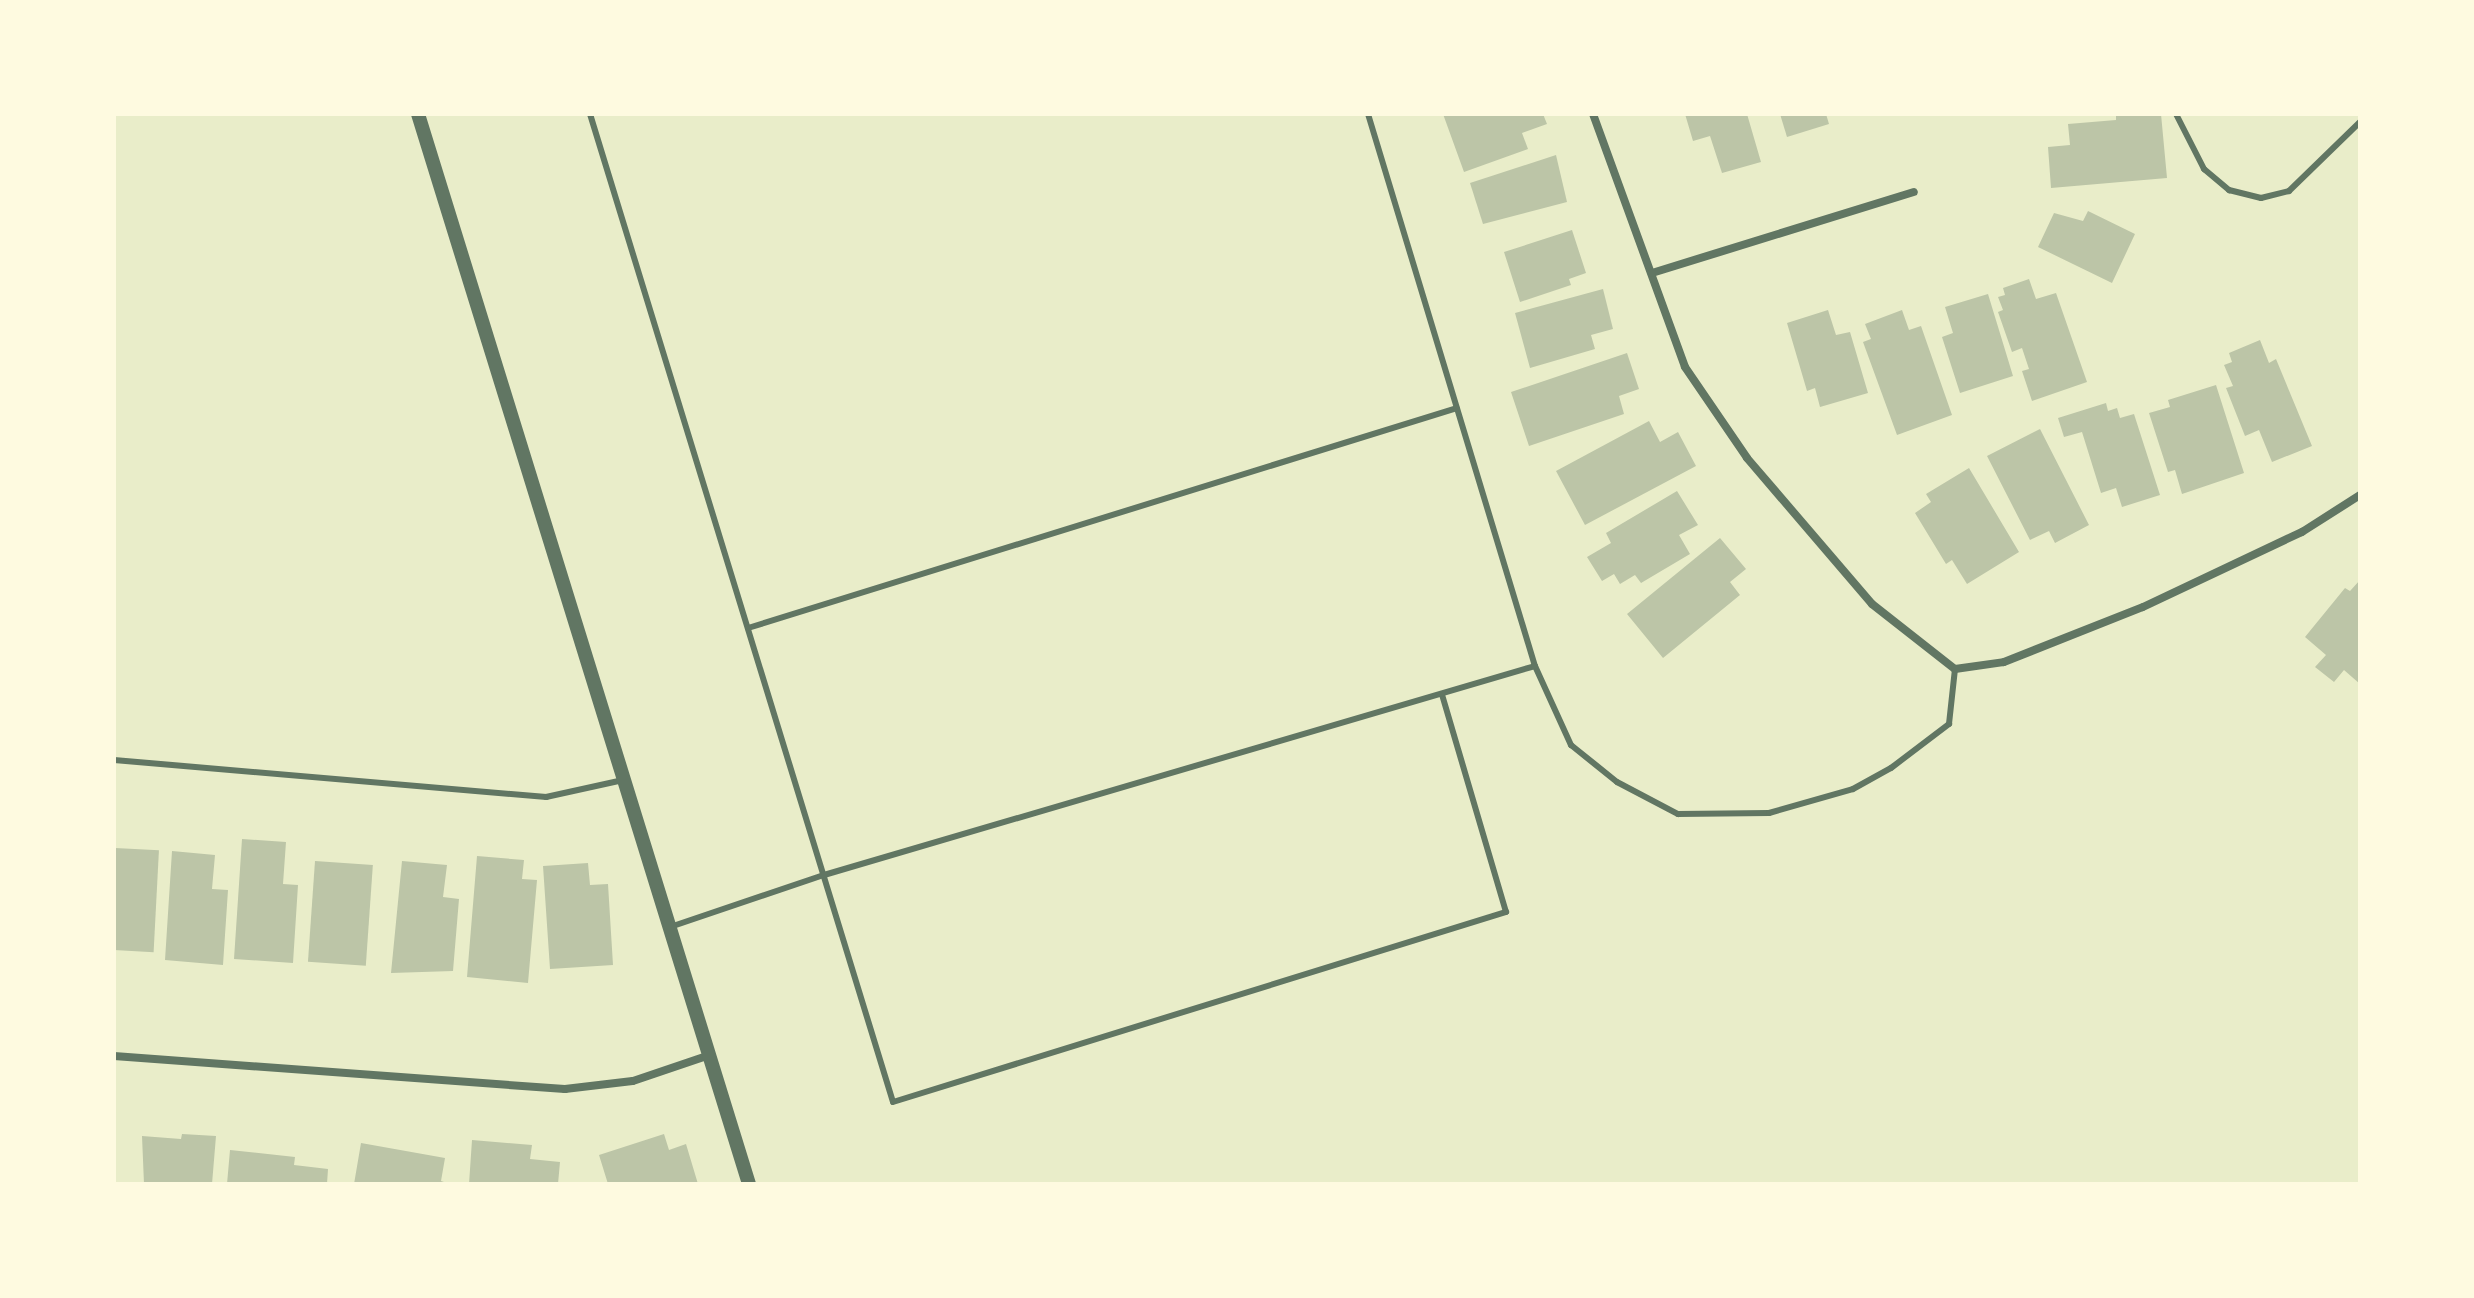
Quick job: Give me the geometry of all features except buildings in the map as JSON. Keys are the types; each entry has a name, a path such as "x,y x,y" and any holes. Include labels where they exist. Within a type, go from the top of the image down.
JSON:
{"street":[{"path":"1593,114 1685,367 1747,458 1872,604 1955,669 1974,669 2029,652 2143,607 2302,532 2360,495"},
{"path":"421,115 749,1184"},
{"path":"1652,273 1914,192"},
{"path":"114,1056 565,1089 633,1081 710,1055"}],"lane":[{"path":"590,114 893,1102 1506,912 1442,694"},
{"path":"1368,114 1535,666 1571,745 1617,782 1678,814 1769,813 1853,789 1949,724 1955,669"},
{"path":"2176,114 2204,169 2229,190 2261,198 2289,191 2360,122"},
{"path":"748,628 1457,408"},
{"path":"670,927 824,875 1535,666"},
{"path":"114,760 546,797 624,780"}]}
